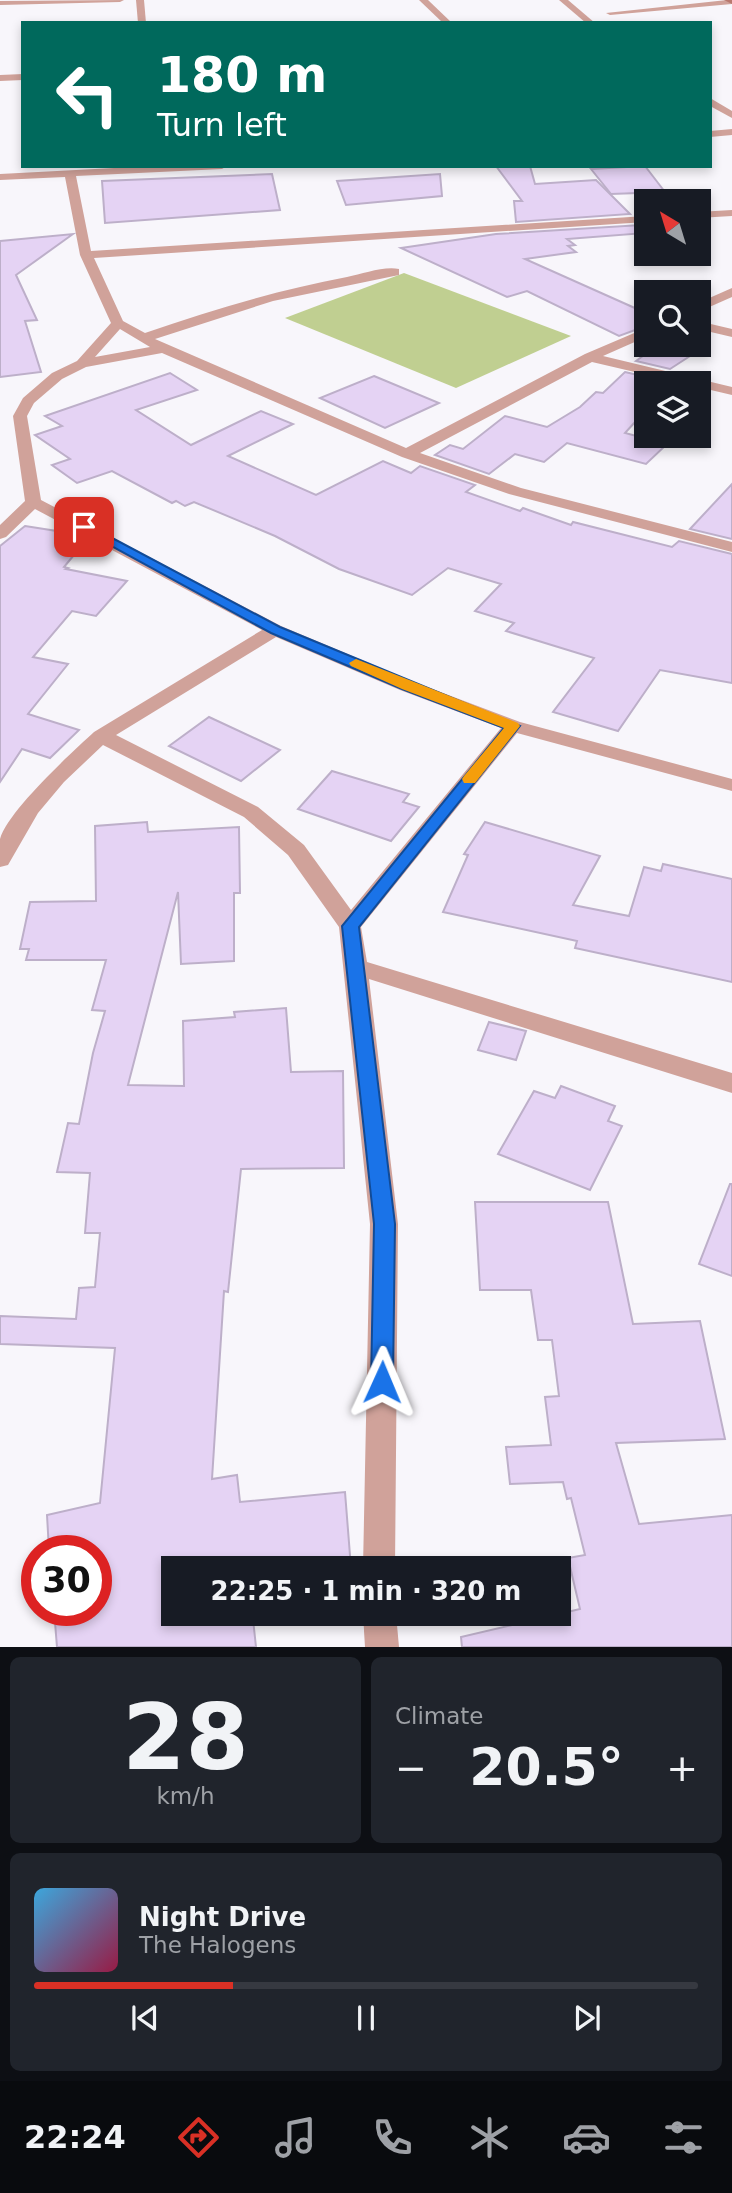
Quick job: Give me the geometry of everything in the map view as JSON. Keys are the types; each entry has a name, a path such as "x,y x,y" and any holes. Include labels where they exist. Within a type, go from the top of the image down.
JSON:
{"street":[{"path":"0,3 120,0"},
{"path":"140,0 142,21"},
{"path":"423,0 446,21"},
{"path":"563,0 589,21"},
{"path":"610,13 731,1"},
{"path":"0,78 21,77"},
{"path":"712,102 732,115"},
{"path":"712,134 732,132"},
{"path":"0,177 151,168"},
{"path":"69,174 86,255 118,323 163,349 407,454 515,491 732,547"},
{"path":"711,214 732,213"},
{"path":"86,255 634,220"},
{"path":"145,338 194,320 281,295 332,282 395,272"},
{"path":"711,302 732,292"},
{"path":"82,364 118,323"},
{"path":"711,328 732,333"},
{"path":"407,454 590,357 634,337"},
{"path":"33,502 20,416 28,401 57,376 82,364 163,349"},
{"path":"590,357 732,391"},
{"path":"0,534 33,502"},
{"path":"33,502 275,630 407,686 513,726 732,785"},
{"path":"0,860 35,803 63,770 101,736 275,630"},
{"path":"350,926 513,726"},
{"path":"101,736 251,812 296,850 350,926 384,1224 379,1556"},
{"path":"356,967 732,1083"},
{"path":"381,1626 382,1647"}],"green space":[{"path":"404,273 571,336 456,388 285,318"}],"building":[{"path":"497,168 531,168 535,184 596,180 630,214 516,222 514,201 522,201"},
{"path":"647,168 663,189 634,189 634,193 611,194 591,169"},
{"path":"272,174 280,210 105,223 102,181"},
{"path":"440,174 442,196 346,205 337,181"},
{"path":"634,225 634,234 567,239 575,245 568,246 576,252 525,259 634,308 634,330 619,336 527,291 507,297 401,248 496,234"},
{"path":"73,234 16,275 37,320 25,321 41,372 0,377 0,241"},
{"path":"642,357 688,357 670,369 636,361"},
{"path":"625,372 634,374 634,423 625,433 634,435 634,448 663,448 646,464 567,443 544,462 515,454 489,474 435,455 450,445 463,449 505,416 547,427 580,407 596,392 603,393"},
{"path":"170,373 197,390 136,410 191,445 261,411 293,424 228,456 316,495 383,461 411,473 420,466 475,485 466,492 520,511 523,508 571,525 573,522 672,547 679,541 732,554 732,683 660,670 618,731 553,712 594,658 506,631 514,623 475,611 501,584 448,568 412,595 339,569 275,536 194,502 185,506 176,501 172,503 112,471 77,483 52,465 70,459 35,435 62,426 45,416"},
{"path":"374,376 439,403 385,428 320,398"},
{"path":"732,484 732,539 690,529"},
{"path":"25,526 63,532 56,539 84,543 64,567 68,568 66,569 127,581 96,616 72,611 33,657 68,664 28,714 79,730 50,758 22,749 0,782 0,546"},
{"path":"209,717 280,750 241,781 169,746"},
{"path":"332,771 409,794 403,802 419,807 391,841 298,809"},
{"path":"147,822 148,832 239,827 240,893 234,893 234,961 181,964 178,892 128,1085 184,1086 183,1021 235,1017 234,1012 286,1008 291,1072 343,1071 344,1168 241,1169 228,1292 224,1291 212,1479 237,1475 240,1502 345,1492 350,1556 161,1556 161,1626 254,1626 256,1647 57,1647 55,1626 112,1626 112,1535 48,1535 47,1515 100,1503 115,1348 0,1344 0,1316 76,1319 79,1288 95,1287 100,1233 85,1233 90,1173 57,1172 68,1123 79,1124 93,1053 105,1011 92,1010 106,960 26,960 29,949 20,949 30,902 96,901 95,826"},
{"path":"485,822 600,856 573,905 629,916 644,867 661,871 663,864 732,879 732,982 575,948 577,941 443,912 468,855 464,854"},
{"path":"489,1022 526,1031 516,1060 478,1050"},
{"path":"561,1086 615,1106 608,1121 622,1126 590,1190 498,1154 534,1091 555,1098"},
{"path":"732,1184 732,1276 699,1264"},
{"path":"475,1202 608,1202 633,1324 700,1321 725,1439 616,1443 639,1524 732,1515 732,1647 462,1647 461,1637 508,1626 571,1626 571,1611 580,1609 571,1571 571,1557 585,1555 571,1498 567,1499 563,1482 510,1484 506,1447 551,1445 545,1397 559,1396 552,1340 538,1340 531,1290 480,1290"}],"slow traffic":[{"path":"356,663 407,686 513,726 470,779"}],"route":[{"path":"84,527 275,630 407,686 513,726 350,926 384,1224 382,1382"}]}
